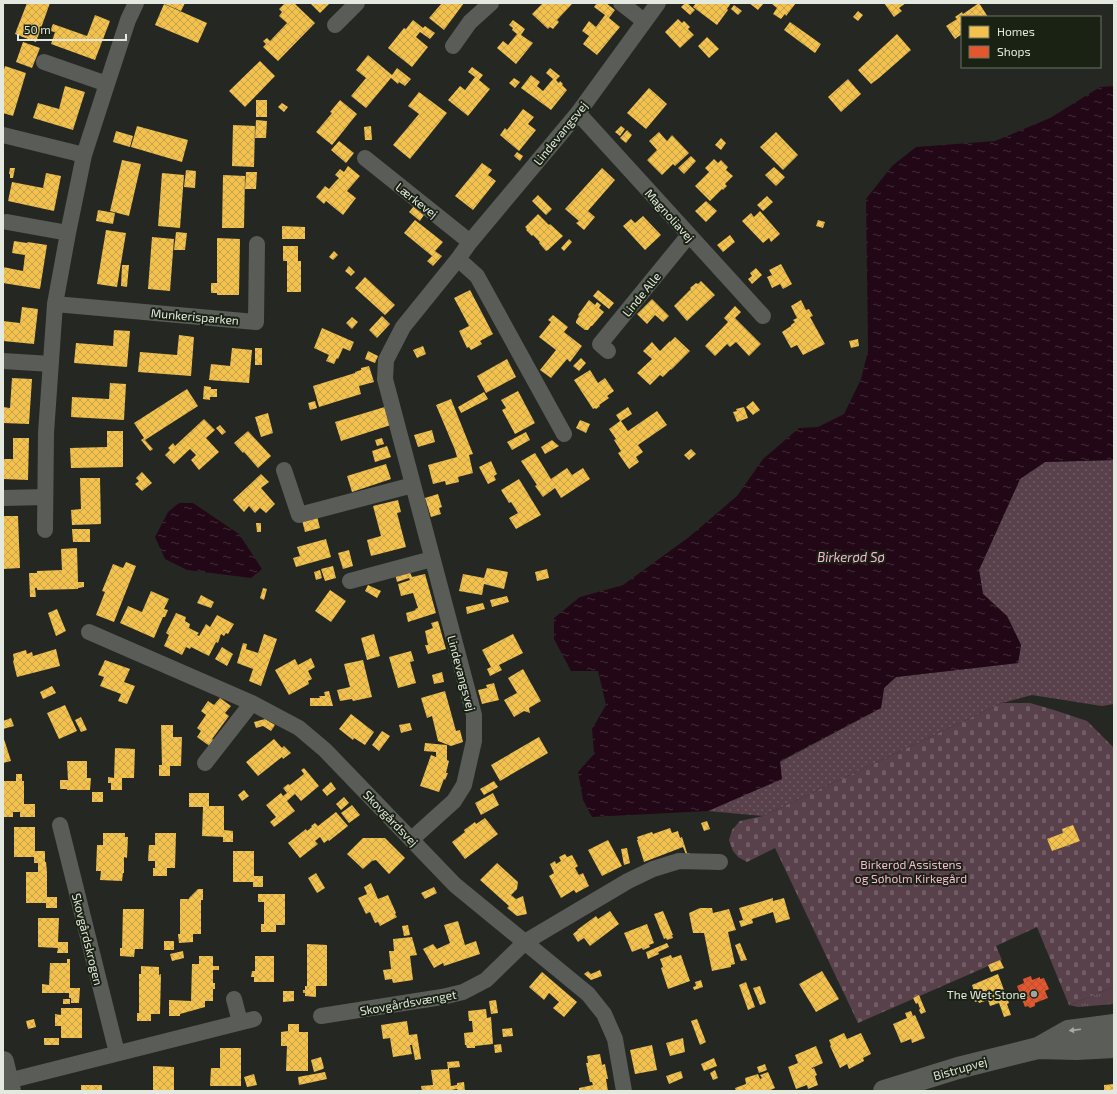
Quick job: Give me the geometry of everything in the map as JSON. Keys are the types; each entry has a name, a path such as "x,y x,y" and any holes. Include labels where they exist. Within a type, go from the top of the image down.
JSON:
{"main road":[{"name":"Bistrupvej","path":"884,1091 958,1068 1038,1048 1068,1031 1114,1025"},
{"name":"Bistrupvej","path":"1038,1048 1114,1048"}],"street":[{"path":"45,530 46,433 55,304 84,155 106,84 128,20 136,3"},
{"path":"335,25 357,3"},
{"path":"453,46 470,22 491,3"},
{"path":"621,3 644,21"},
{"name":"Lindevangsvej","path":"412,840 454,801 464,785 474,741 474,715 412,485 385,378 386,360 403,327 470,242 578,113 658,3"},
{"path":"44,62 106,84"},
{"name":"Magnoliavej","path":"578,113 763,316"},
{"path":"3,135 84,155"},
{"name":"Lærkevej","path":"365,158 470,242"},
{"path":"7,222 68,233"},
{"name":"Linde Alle","path":"608,351 600,344 689,235"},
{"name":"Munkerisparken","path":"55,304 256,322 257,244"},
{"path":"458,259 477,276 564,434"},
{"path":"3,361 51,364"},
{"path":"284,470 299,515 412,485"},
{"path":"3,498 45,497"},
{"path":"350,581 432,559"},
{"name":"Skovgårdsvej","path":"89,632 252,703 299,728 326,750 456,884 588,994 604,1014 615,1039 624,1091"},
{"path":"205,763 252,703"},
{"name":"Skovgårdskrogen","path":"60,825 117,1053"},
{"path":"525,942 628,881 653,869 679,861 720,862"},
{"name":"Skovgårdsvænget","path":"321,1016 442,997 462,992 486,980 525,942"},
{"path":"7,1078 247,1021 234,999"}],"green space":[{"path":"1114,460 1114,704 1102,706 1032,695 1002,703 763,816 708,811 781,779 780,762 881,708 884,688 896,677 1018,663 1021,645 1007,616 983,594 979,570 1020,479 1045,462"},
{"name":"Birkerød Assistens og Søholm Kirkegård","path":"1002,703 1030,703 1087,721 1114,748 1114,987 1069,1005 1037,927 996,946 1002,960 858,1023 775,848 747,862 738,857 733,851 729,840 732,830 740,821 763,816"},
{"path":"1114,987 1114,1004 1078,1007 1069,1005"}],"water":[{"name":"Birkerød Sø","path":"1114,86 1114,460 1045,462 1020,479 979,570 983,594 1007,616 1021,645 1018,663 896,677 884,688 881,708 780,761 782,779 708,811 592,817 583,800 578,772 594,754 592,729 606,705 598,671 571,671 554,639 554,618 580,597 623,585 689,537 737,496 763,459 799,428 818,427 844,414 861,379 868,351 866,199 892,166 916,147 995,141 1050,118 1100,87"},
{"path":"179,503 193,503 239,534 262,569 251,578 187,570 165,559 155,537 168,512"}],"building: Homes":[{"path":"27,3 50,3 36,42 15,34"},
{"path":"185,3 181,11 165,4"},
{"path":"285,3 294,3 315,23 278,61 263,47 266,44 263,41 267,38 270,41 287,23 279,16 282,12 279,9"},
{"path":"310,3 330,3 320,13"},
{"path":"442,3 464,3 444,30 429,18"},
{"path":"543,3 573,3 557,20 559,22 553,29 550,27 548,29 532,14"},
{"path":"597,3 606,3 615,10 609,18 620,27 597,55 583,44 589,36 582,31 589,21 596,27 605,15 594,7"},
{"path":"685,3 695,10 690,15 681,7"},
{"path":"696,3 731,3 727,9 728,10 717,25 693,7"},
{"path":"749,3 764,3 758,10"},
{"path":"772,3 796,3 786,16 785,14 781,19 773,14 777,8"},
{"path":"884,3 906,3 899,8 902,11 894,17"},
{"path":"979,3 987,16 961,16 961,35 955,39 946,26 957,19 955,17 962,12 963,14"},
{"path":"164,4 207,23 198,43 155,25"},
{"path":"734,5 742,11 738,15 731,9"},
{"path":"858,11 863,15 858,21 853,17"},
{"path":"95,15 110,21 95,60 51,44 55,32 50,31 53,24 87,36"},
{"path":"678,19 682,23 684,21 690,27 688,29 694,35 680,48 665,32"},
{"path":"413,20 423,28 425,26 435,33 430,39 420,32 416,37 428,47 412,67 388,48 404,28 406,29"},
{"path":"513,20 525,29 521,35 533,43 516,64 497,48 503,41 508,45 517,34 509,25"},
{"path":"790,22 821,44 815,53 784,30"},
{"path":"897,34 911,50 871,84 858,70"},
{"path":"707,37 719,49 709,58 698,46"},
{"path":"23,42 40,48 32,68 16,62"},
{"path":"368,55 392,75 397,68 411,79 405,86 399,82 398,84 391,78 366,108 351,96 366,78 356,70"},
{"path":"260,61 275,76 245,107 229,91"},
{"path":"5,66 26,73 13,116 3,113 3,72"},
{"path":"472,67 483,75 479,80 490,89 468,116 448,100 460,86 465,90 475,77 468,72"},
{"path":"550,68 560,76 556,80 559,83 560,81 567,90 551,110 521,88 531,75 540,82 537,86 543,91 553,79 546,73"},
{"path":"514,78 520,82 515,88 509,83"},
{"path":"848,79 861,94 841,112 828,97"},
{"path":"65,86 85,92 73,130 33,118 38,103 59,109"},
{"path":"649,88 667,104 646,129 627,113"},
{"path":"419,92 447,113 410,159 393,145 419,114 408,106"},
{"path":"256,100 267,100 267,117 256,117"},
{"path":"340,100 357,114 332,145 316,132 332,113 330,112"},
{"path":"282,103 288,107 284,112 278,107"},
{"path":"523,109 534,117 528,124 536,130 519,151 500,135 505,128 507,130"},
{"path":"256,120 267,121 266,138 255,138"},
{"path":"233,125 255,126 254,167 232,166"},
{"path":"137,126 188,140 182,162 131,147"},
{"path":"371,126 372,140 365,140 364,127"},
{"path":"621,126 625,129 620,136 615,132"},
{"path":"627,130 632,135 626,143 620,138"},
{"path":"116,131 133,136 130,147 113,142"},
{"path":"659,132 667,141 672,135 689,153 675,166 673,164 662,175 647,160 657,150 649,141"},
{"path":"776,132 798,155 783,170 760,147"},
{"path":"721,138 726,143 721,150 715,145"},
{"path":"339,141 354,153 346,163 331,150"},
{"path":"517,152 523,156 520,161 514,156"},
{"path":"691,156 696,161 684,174 678,168"},
{"path":"714,159 718,163 721,160 728,167 726,170 733,176 725,184 727,186 710,201 695,186 709,172 705,168"},
{"path":"122,160 141,164 129,216 110,211"},
{"path":"482,163 492,170 488,175 496,181 473,210 455,196"},
{"path":"348,166 360,176 347,191 356,198 343,215 326,201 324,204 316,197 325,186 329,189 339,178 335,175 340,169 344,172"},
{"path":"774,167 785,177 776,186 765,175"},
{"path":"10,168 15,168 13,178 10,178"},
{"path":"602,168 615,180 588,211 595,217 584,230 576,223 579,221 565,209"},
{"path":"186,170 196,171 195,188 184,187"},
{"path":"246,172 257,172 256,189 245,189"},
{"path":"46,173 61,176 54,211 8,201 12,182 43,188"},
{"path":"162,173 184,175 180,228 158,226"},
{"path":"223,175 245,176 244,228 222,228"},
{"path":"538,195 552,209 546,215 532,201"},
{"path":"767,196 773,202 763,211 757,205"},
{"path":"706,201 717,211 706,222 695,211"},
{"path":"414,206 424,215 420,221 409,212"},
{"path":"98,210 115,213 113,224 96,221"},
{"path":"760,211 780,234 771,242 769,238 763,243 742,221 751,213 754,217"},
{"path":"538,214 563,236 546,251 539,243 540,242 526,230 527,229 525,227"},
{"path":"643,216 661,235 645,250 623,226 631,219 635,223"},
{"path":"415,220 443,242 435,251 442,256 433,266 427,261 432,256 404,233"},
{"path":"818,220 825,222 823,228 816,226"},
{"path":"282,226 305,227 305,239 282,239"},
{"path":"106,230 126,233 117,287 97,284"},
{"path":"176,232 187,233 185,250 174,250"},
{"path":"730,235 735,242 723,252 717,245"},
{"path":"152,237 174,239 170,291 148,289"},
{"path":"217,238 240,239 239,295 217,295 217,293 211,293 211,283 217,283"},
{"path":"569,239 572,242 564,251 561,248"},
{"path":"14,241 47,245 40,289 3,283 3,267 23,271 25,255 12,253"},
{"path":"283,246 298,246 298,261 301,261 301,292 287,292 287,261 283,261"},
{"path":"334,251 338,255 333,260 329,257"},
{"path":"781,264 792,284 783,289 780,284 772,288 767,277 772,275 769,270"},
{"path":"122,265 129,265 127,287 121,286"},
{"path":"349,266 355,272 351,276 345,271"},
{"path":"756,268 762,275 752,284 748,279 752,276 750,273"},
{"path":"365,277 395,305 385,315 355,288"},
{"path":"701,281 715,295 687,321 674,306 691,289 690,288"},
{"path":"470,290 493,334 480,341 482,344 471,350 469,347 467,348 459,331 469,326 454,298"},
{"path":"598,290 614,303 609,309 593,296"},
{"path":"652,299 669,316 663,322 655,315 647,324 637,314"},
{"path":"589,300 595,305 597,302 601,305 599,308 604,312 588,330 585,330 576,323 576,321 579,316 578,315"},
{"path":"801,300 806,310 809,309 813,316 810,317 825,344 803,355 797,345 791,348 782,332 795,322 793,320 797,318 791,306"},
{"path":"735,306 741,312 735,318 761,344 749,356 736,342 730,347 727,344 715,356 705,346 728,322 724,318"},
{"path":"22,307 38,309 34,344 3,341 3,321 20,323"},
{"path":"553,315 568,327 564,332 582,346 570,362 567,359 551,378 540,370 556,350 539,337 551,322 548,320"},
{"path":"382,316 390,324 377,338 369,330"},
{"path":"352,317 358,322 352,329 346,323"},
{"path":"322,328 354,342 350,351 343,348 334,364 326,361 329,355 314,348"},
{"path":"114,330 130,331 127,367 74,363 76,343 113,346"},
{"path":"179,335 194,337 191,376 138,372 140,352 177,355"},
{"path":"675,337 690,351 663,377 660,375 650,385 637,373 652,359 643,351 652,342 660,351"},
{"path":"858,339 859,346 851,348 849,341"},
{"path":"423,346 426,354 417,358 413,350"},
{"path":"232,348 252,350 249,383 209,380 211,364 230,366"},
{"path":"255,348 262,348 262,365 255,365"},
{"path":"368,351 378,356 375,363 365,359"},
{"path":"581,358 586,363 579,371 573,366"},
{"path":"507,359 516,377 486,393 477,376"},
{"path":"369,366 374,382 359,386 361,394 319,407 313,386 355,373 361,370 361,368"},
{"path":"590,370 598,383 605,378 614,391 607,396 609,398 596,409 593,409 574,380"},
{"path":"12,378 32,379 29,424 3,423 3,407 10,408"},
{"path":"110,383 126,384 124,420 71,417 72,397 109,399"},
{"path":"204,386 211,387 211,389 217,389 217,397 210,397 210,400 203,399"},
{"path":"187,389 198,406 145,440 153,449 150,451 141,440 144,438 134,423"},
{"path":"518,391 535,423 515,434 502,410 506,408 501,400"},
{"path":"484,392 488,399 461,413 458,407"},
{"path":"451,399 473,454 469,455 473,473 458,477 459,482 446,485 445,481 433,484 428,465 457,457 436,405"},
{"path":"315,401 317,408 310,410 308,403"},
{"path":"753,401 760,410 753,415 746,407"},
{"path":"388,406 394,424 341,441 335,422"},
{"path":"628,407 632,414 621,421 628,431 657,411 667,425 638,445 643,452 636,457 639,462 629,469 618,453 621,451 614,440 616,439 609,429 620,421 616,415"},
{"path":"744,407 748,418 737,422 733,412 737,411 736,409"},
{"path":"268,413 273,433 261,437 255,417"},
{"path":"204,419 215,430 206,438 219,452 199,470 191,460 196,455 190,449 174,464 165,455 170,450 168,448 173,443 175,446"},
{"path":"580,420 590,424 586,433 576,428"},
{"path":"220,425 226,432 222,435 216,428"},
{"path":"432,430 435,442 418,447 414,435"},
{"path":"107,431 123,431 123,467 71,468 70,448 107,447"},
{"path":"248,431 271,456 258,468 234,443"},
{"path":"526,432 530,440 512,450 507,442"},
{"path":"13,438 29,438 28,480 3,479 3,459 13,459"},
{"path":"382,438 384,444 377,446 375,440"},
{"path":"552,440 559,446 545,454 541,447"},
{"path":"387,446 391,457 375,462 372,451"},
{"path":"691,449 696,454 689,460 684,455"},
{"path":"535,453 551,479 567,468 572,475 583,468 590,479 561,498 555,488 543,497 521,461"},
{"path":"491,461 497,474 494,476 496,480 488,484 479,467"},
{"path":"386,464 391,479 352,492 347,476"},
{"path":"142,472 152,483 142,491 135,484 139,481 136,478"},
{"path":"261,474 269,482 261,488 275,504 266,513 260,508 255,513 249,506 244,512 233,500"},
{"path":"80,478 100,478 101,524 72,525 71,510 81,509"},
{"path":"519,479 541,515 516,529 509,518 518,513 511,502 509,503 501,490"},
{"path":"438,494 442,507 439,508 441,514 431,517 425,498"},
{"path":"398,500 401,512 397,513 406,547 371,556 367,540 381,536 373,506"},
{"path":"3,516 18,516 20,568 3,569"},
{"path":"317,516 320,528 305,532 302,520"},
{"path":"256,523 261,523 261,532 257,532"},
{"path":"72,529 90,529 90,542 73,542"},
{"path":"326,539 331,557 296,567 293,558 300,556 297,547"},
{"path":"77,548 78,582 84,582 84,587 78,589 37,590 37,588 35,588 36,597 30,597 29,573 37,573 37,571 62,570 61,549"},
{"path":"349,550 353,566 343,569 338,553"},
{"path":"126,562 136,566 114,622 96,615 105,592 102,591 113,564 123,568"},
{"path":"333,566 336,578 325,581 321,569"},
{"path":"487,568 508,572 504,589 484,584 482,595 459,591 463,574 484,578"},
{"path":"547,569 549,578 537,581 535,572"},
{"path":"320,570 322,578 316,580 314,572"},
{"path":"409,570 412,577 425,574 436,613 408,622 406,613 418,608 413,593 401,596 398,584 410,580 409,578 397,582 395,574"},
{"path":"368,585 381,591 377,598 365,591"},
{"path":"263,588 267,589 264,600 260,598"},
{"path":"330,590 346,601 331,622 315,611"},
{"path":"151,591 169,599 164,609 168,610 165,617 163,617 154,638 120,623 128,606 142,612"},
{"path":"201,595 214,602 211,608 197,603"},
{"path":"507,596 509,602 492,607 490,600"},
{"path":"483,603 485,609 467,614 466,607"},
{"path":"57,609 66,631 56,636 48,613"},
{"path":"176,613 186,617 185,621 190,624 189,628 199,633 197,635 199,636 206,624 210,627 217,615 234,624 228,634 226,633 224,636 221,634 218,643 216,642 209,656 191,647 190,649 186,647 182,655 164,646 169,635 166,633"},
{"path":"438,621 446,649 428,654 425,645 428,645 425,631 433,628 431,623"},
{"path":"264,634 277,639 261,686 249,681 253,669 237,663 243,643 247,644 246,649 258,653"},
{"path":"374,634 380,656 367,660 361,638"},
{"path":"513,634 523,653 499,665 502,670 490,676 487,669 491,667 482,650"},
{"path":"222,647 233,654 227,666 215,659"},
{"path":"56,649 60,666 17,677 13,654 26,650 27,654 32,652 33,656"},
{"path":"411,651 414,661 410,662 416,683 398,688 389,657"},
{"path":"311,658 315,667 308,671 312,679 308,681 309,684 289,695 275,670 295,659 298,665"},
{"path":"105,660 130,669 124,682 135,686 127,704 118,701 121,694 100,686 104,677 98,675"},
{"path":"363,660 372,697 353,701 352,699 340,701 337,690 350,687 344,664"},
{"path":"523,669 541,701 529,708 530,713 524,711 514,717 504,700 517,693 508,678"},
{"path":"442,672 444,682 434,684 432,675"},
{"path":"494,683 499,700 482,704 478,690 487,688 486,685"},
{"path":"52,686 56,693 43,699 40,692"},
{"path":"329,691 333,706 310,706 310,698 320,698 319,696 325,696 324,692"},
{"path":"445,691 456,731 460,730 463,742 451,746 438,741 432,716 427,718 421,698"},
{"path":"220,698 231,706 225,713 229,716 212,739 216,741 211,747 197,737 201,731 197,728 206,715 201,711 208,701 214,705"},
{"path":"65,705 77,731 59,739 47,713"},
{"path":"351,714 374,732 365,745 354,738 353,740 339,729"},
{"path":"81,717 87,730 81,732 75,720"},
{"path":"11,718 14,726 3,729 3,721"},
{"path":"265,719 275,725 271,731 263,726 256,728 254,722"},
{"path":"410,723 412,730 401,733 399,725"},
{"path":"161,725 173,725 173,737 182,737 181,766 170,766 170,776 159,776 159,765 162,765"},
{"path":"382,731 390,736 379,751 372,745"},
{"path":"3,736 11,761 3,763"},
{"path":"539,737 548,753 500,781 491,765"},
{"path":"274,739 282,748 284,746 291,753 283,759 282,757 258,776 246,762"},
{"path":"425,743 447,745 447,760 449,761 446,773 448,773 439,792 420,786 431,755 436,757 436,752 424,751"},
{"path":"115,748 135,749 134,778 122,778 122,790 111,790 111,783 108,783 108,777 114,778"},
{"path":"67,761 87,761 87,778 91,778 90,790 60,789 60,780 68,780"},
{"path":"304,768 319,786 301,801 295,794 287,801 295,811 274,827 270,822 276,817 266,805 281,793 283,796 287,793 283,788 288,784 290,785 304,774 301,770"},
{"path":"16,774 22,774 22,781 24,781 24,804 35,804 35,817 20,817 20,812 13,812 13,817 4,817 3,781 16,781"},
{"path":"494,781 498,787 484,795 480,789"},
{"path":"331,782 336,789 327,796 322,790"},
{"path":"244,790 249,796 242,801 238,795"},
{"path":"92,792 103,792 103,802 92,802"},
{"path":"189,793 209,793 209,806 224,806 224,830 233,831 233,842 223,842 223,837 202,836 203,807 189,807"},
{"path":"493,793 499,805 481,815 475,803"},
{"path":"344,797 349,803 341,810 336,804"},
{"path":"352,805 360,815 349,823 341,813"},
{"path":"336,812 348,826 329,841 328,840 324,843 320,837 315,841 318,844 300,858 288,843 306,829 307,831 315,823 318,826"},
{"path":"485,818 498,834 465,859 452,842 475,822 476,824"},
{"path":"707,821 710,829 704,831 701,823"},
{"path":"1073,825 1080,841 1052,851 1047,839 1063,833 1062,829"},
{"path":"14,827 35,827 35,851 45,851 47,897 57,897 57,908 46,908 46,903 26,903 26,872 38,872 38,863 34,863 34,857 14,857"},
{"path":"670,828 672,833 678,831 680,838 682,837 687,853 689,853 691,857 687,857 683,847 644,862 637,837 652,832 653,834"},
{"path":"103,833 125,833 125,837 128,837 127,858 124,857 124,873 122,881 100,880 101,871 96,871 97,845 103,845"},
{"path":"155,833 176,833 175,868 167,868 167,876 153,876 155,861 148,861 149,845 155,845"},
{"path":"363,838 385,838 405,858 389,874 376,860 372,861 363,869 347,854"},
{"path":"608,840 622,866 602,876 588,850"},
{"path":"627,848 630,863 624,865 621,849"},
{"path":"233,851 254,851 254,876 263,876 263,887 253,887 253,882 233,882"},
{"path":"565,854 567,857 572,855 578,866 575,868 579,875 583,873 589,886 576,893 574,890 561,898 549,876 554,873 550,864 555,861 556,864 561,861 559,857"},
{"path":"497,863 518,882 517,889 511,895 516,899 523,896 527,914 517,916 507,908 509,906 480,880"},
{"path":"316,873 325,888 317,893 308,878"},
{"path":"371,883 378,899 388,895 397,917 380,926 378,922 375,923 370,912 366,914 358,898 367,894 364,887"},
{"path":"434,887 437,893 425,899 421,893"},
{"path":"198,889 203,889 203,900 201,900 201,934 193,934 193,942 179,943 178,934 180,934 180,899 189,899"},
{"path":"258,894 285,894 285,925 276,925 276,932 261,932 261,924 264,924 264,902 258,902"},
{"path":"773,898 773,901 784,898 790,919 776,923 773,912 752,919 753,923 741,927 739,921 743,920 739,908"},
{"path":"700,908 712,908 713,913 729,909 736,930 728,932 735,964 731,965 731,967 712,971 704,933 693,933 689,913"},
{"path":"123,909 144,909 143,949 135,949 134,957 120,956 120,948 122,948"},
{"path":"610,911 619,924 590,946 584,938 578,942 573,934 577,930 596,916 598,919"},
{"path":"663,911 673,935 673,938 667,940 666,938 664,939 654,914"},
{"path":"38,918 59,918 58,942 68,942 68,953 57,953 58,948 38,947"},
{"path":"458,921 465,945 476,941 480,954 444,966 443,963 434,968 423,949 433,944 437,949 450,943 444,925"},
{"path":"647,924 654,943 649,945 650,947 643,950 642,948 632,952 624,933"},
{"path":"408,925 410,935 404,936 402,926"},
{"path":"412,937 417,955 410,956 413,980 393,983 392,979 385,980 383,970 391,969 389,951 394,951 393,939"},
{"path":"164,941 174,941 174,950 164,950"},
{"path":"667,943 669,947 648,959 646,952"},
{"path":"740,943 747,960 741,961 735,945"},
{"path":"307,944 327,945 327,986 316,986 316,997 305,996 305,993 303,993 305,986 307,986"},
{"path":"183,951 184,958 172,961 170,954"},
{"path":"671,955 672,958 681,955 690,981 668,989 661,968 663,967 660,959"},
{"path":"199,956 213,956 213,966 219,966 219,970 213,970 213,983 215,983 215,989 213,989 213,1001 205,1001 205,1007 180,1014 180,1016 169,1016 169,1000 191,1001 192,964 199,964"},
{"path":"255,956 274,956 274,982 254,982 254,977 251,977 252,971 255,971"},
{"path":"67,959 70,959 70,988 80,988 79,1003 71,1003 69,993 42,993 42,984 49,985 50,963 67,963"},
{"path":"1000,960 1004,968 991,972 988,965"},
{"path":"141,966 159,967 159,975 161,974 160,1014 151,1014 151,1021 137,1021 137,1013 139,1013 139,974 141,974"},
{"path":"600,970 602,976 591,980 584,974 588,971 591,974"},
{"path":"822,971 839,999 816,1012 799,984"},
{"path":"542,972 577,1002 564,1017 553,1008 559,1002 549,993 544,1000 529,987"},
{"path":"998,974 1009,1003 1007,1004 1011,1015 1004,1017 999,1003 990,1006 988,1000 979,1003 978,1001 975,1002 972,995 975,994 972,985"},
{"path":"701,980 703,987 694,990 693,987 696,986 695,982"},
{"path":"746,982 755,1007 748,1010 739,985"},
{"path":"760,986 766,1003 760,1005 753,988"},
{"path":"283,991 294,991 294,1001 283,1002"},
{"path":"919,995 926,1012 921,1014 918,1003 916,1004 913,998"},
{"path":"63,999 70,999 70,1004 63,1004"},
{"path":"496,1000 498,1013 491,1014 489,1001"},
{"path":"61,1008 82,1008 82,1038 61,1038 61,1026 55,1026 55,1014 61,1015"},
{"path":"486,1009 487,1018 491,1017 493,1044 475,1046 475,1048 467,1048 465,1045 464,1033 473,1032 472,1021 469,1021 468,1011"},
{"path":"911,1011 913,1016 915,1015 925,1038 912,1043 911,1039 901,1043 893,1024 907,1018 905,1013"},
{"path":"34,1019 36,1027 28,1029 26,1021"},
{"path":"697,1019 706,1042 700,1045 691,1021"},
{"path":"407,1021 409,1035 417,1034 421,1059 415,1060 412,1045 410,1045 412,1054 393,1057 390,1038 383,1039 381,1025"},
{"path":"288,1024 299,1024 299,1032 308,1032 308,1071 286,1071 287,1046 281,1046 281,1032 288,1031"},
{"path":"512,1028 513,1036 503,1037 502,1029"},
{"path":"844,1033 847,1039 861,1033 871,1054 863,1058 864,1061 849,1069 847,1064 840,1068 830,1046 829,1040"},
{"path":"44,1038 59,1038 59,1045 44,1045"},
{"path":"683,1038 685,1052 670,1056 666,1043"},
{"path":"501,1044 502,1052 495,1053 494,1045"},
{"path":"652,1045 657,1070 635,1074 630,1050"},
{"path":"816,1046 823,1063 812,1068 814,1068 817,1075 815,1076 818,1085 808,1089 807,1085 796,1089 788,1067 798,1063 795,1055"},
{"path":"220,1048 241,1048 241,1086 210,1086 211,1068 220,1068"},
{"path":"600,1054 602,1065 605,1064 608,1079 606,1079 608,1091 579,1091 579,1088 593,1085 592,1082 590,1082 586,1063 588,1063 587,1056"},
{"path":"321,1057 324,1068 314,1072 311,1060"},
{"path":"714,1058 717,1066 704,1071 701,1064"},
{"path":"459,1061 460,1067 449,1068 451,1086 464,1082 465,1091 458,1091 457,1089 451,1091 422,1091 421,1086 433,1085 431,1070 448,1069 447,1062"},
{"path":"765,1064 767,1070 759,1073 757,1067"},
{"path":"153,1066 174,1067 174,1091 153,1091"},
{"path":"715,1070 718,1078 713,1080 710,1073"},
{"path":"681,1071 683,1078 669,1084 666,1076"},
{"path":"325,1072 327,1079 299,1085 298,1077"},
{"path":"768,1072 775,1088 768,1091 736,1091 735,1088 746,1084 745,1078 758,1074 760,1079 762,1078 760,1075"},
{"path":"254,1074 257,1085 247,1087 244,1077"},
{"path":"1114,1084 1114,1091 1104,1091 1104,1085"},
{"path":"81,1085 102,1085 102,1091 81,1091"}],"building: Shops":[{"name":"The Wet Stone","path":"1031,976 1032,980 1040,977 1040,979 1044,978 1049,989 1045,991 1048,998 1035,1003 1035,1006 1030,1008 1028,1006 1025,1007 1017,986 1024,983 1023,979"}],"place":[{"name":"The Wet Stone","path":"1034,994"}]}
